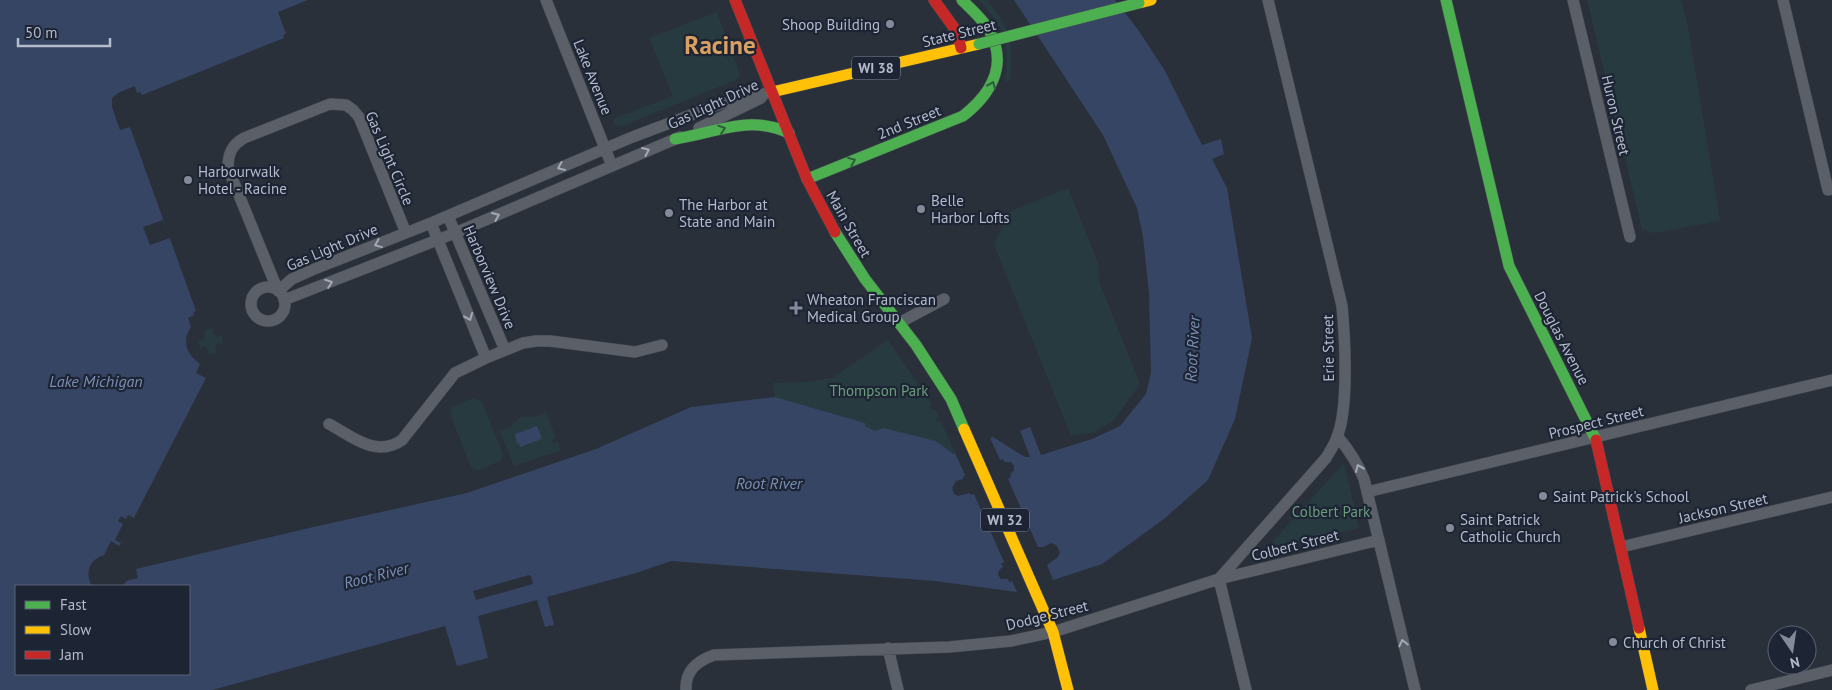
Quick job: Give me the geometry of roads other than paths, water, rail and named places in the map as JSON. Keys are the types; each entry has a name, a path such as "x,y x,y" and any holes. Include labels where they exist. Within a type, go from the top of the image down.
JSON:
{"main road":[{"name":"Main Street","path":"735,0 807,179 830,225 848,255 939,379 950,399 1053,632"},
{"path":"934,0 957,32 961,48"},
{"name":"2nd Street","path":"807,179 964,116 987,96 992,87 997,65 997,54 991,34 976,14 962,0"},
{"name":"State Street","path":"772,92 979,44 1151,0"},
{"name":"Douglas Avenue","path":"1446,0 1509,266 1595,437 1653,690"},
{"path":"675,139 750,124 773,126 789,133"},
{"name":"WI 32","path":"1053,632 1068,690"}],"street":[{"name":"Lake Avenue","path":"546,0 612,166"},
{"name":"Erie Street","path":"1268,0 1342,306 1344,394 1338,437"},
{"name":"Huron Street","path":"1573,0 1630,237"},
{"path":"1783,0 1828,190 1832,189"},
{"name":"Gas Light Drive","path":"281,296 285,283 298,276 448,216 605,148 720,104 772,92"},
{"name":"Gas Light Drive","path":"281,296 455,233 738,111 772,92"},
{"name":"Gas Light Circle","path":"281,296 228,168 228,158 231,150 236,143 244,138 330,104 346,105 359,118 406,233"},
{"name":"Harborview Drive","path":"448,216 505,350"},
{"path":"431,223 486,358"},
{"path":"899,323 944,299"},
{"name":"Harborview Drive","path":"329,424 372,447 383,448 394,445 402,440 455,374 486,358 523,343 550,341 635,352 662,345"},
{"name":"Prospect Street","path":"1367,492 1832,380"},
{"path":"1246,690 1219,579 1326,458 1338,437 1358,463 1367,492 1415,690"},
{"name":"Jackson Street","path":"1621,547 1832,497"},
{"name":"Colbert Street","path":"1219,579 1379,540"},
{"name":"Dodge Street","path":"686,690 689,673 695,665 702,659 714,655 979,645 1053,632 1219,579"},
{"path":"888,648 898,690"},
{"path":"1752,690 1832,670"}],"water":[{"name":"Root River","path":"0,0 308,0 278,12 286,34 283,35 284,38 142,95 140,92 137,93 135,86 118,93 112,98 112,107 120,130 130,127 196,311 193,312 194,315 188,318 191,327 186,337 186,342 189,352 200,364 196,373 206,378 121,543 119,546 111,541 104,555 92,563 89,572 92,585 15,585 15,675 190,675 190,585 124,585 126,581 138,578 136,569 467,493 596,449 691,407 775,397 865,423 865,426 875,431 883,428 936,441 953,454 993,437 1025,457 1030,457 1020,431 1030,427 1041,455 1092,439 1120,426 1146,394 1151,372 1149,293 1143,237 1137,208 1103,135 1014,0 1115,0 1139,31 1165,71 1202,145 1221,139 1224,154 1212,159 1227,188 1252,338 1235,419 1208,480 1164,519 1102,564 1017,592 935,581 671,561 636,573 547,597 554,625 545,627 537,600 478,616 488,658 457,666 445,626 212,690 0,690"},
{"path":"537,426 542,439 520,447 519,443 517,444 515,434"}],"place":[{"name":"Shoop Building","path":"890,24"},
{"name":"Harbourwalk Hotel - Racine","path":"188,180"},
{"name":"Belle Harbor Lofts","path":"921,209"},
{"name":"The Harbor at State and Main","path":"669,213"},
{"name":"Wheaton Franciscan Medical Group","path":"796,308"},
{"name":"Saint Patrick's School","path":"1543,496"},
{"name":"Saint Patrick Catholic Church","path":"1450,528"},
{"name":"Church of Christ","path":"1613,642"}],"district":[{"name":"Racine","path":"720,45"}],"water label":[{"name":"Lake Michigan","path":"96,381"}],"park label":[{"name":"Thompson Park","path":"879,390"},
{"name":"Colbert Park","path":"1331,511"}]}
